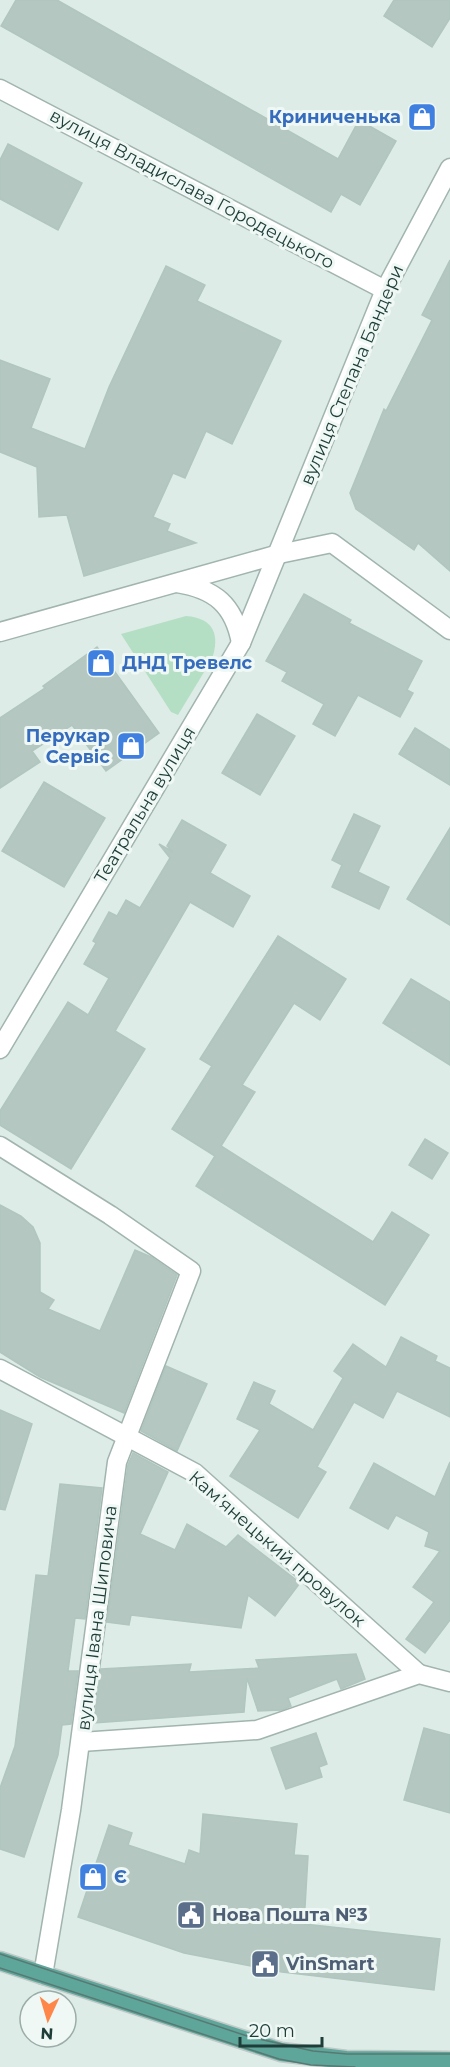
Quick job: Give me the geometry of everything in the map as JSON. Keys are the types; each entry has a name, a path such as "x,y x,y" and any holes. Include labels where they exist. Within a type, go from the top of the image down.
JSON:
{"main road":[{"path":"0,1961 281,2052 346,2060 450,2061"}],"street":[{"name":"вулиця Владислава Городецького","path":"0,89 385,290"},
{"name":"вулиця Степана Бандери","path":"279,554 385,290 450,168"},
{"path":"0,632 279,554 332,543 450,630"},
{"name":"Театральна вулиця","path":"0,1049 241,643 279,554"},
{"path":"176,582 197,586 219,599 235,616 241,643"},
{"name":"вулиця Івана Шиповича","path":"0,1146 110,1215 191,1271 117,1462 81,1742 43,1976"},
{"name":"Камʼянецький провулок","path":"0,1369 195,1473 419,1674"},
{"path":"81,1742 257,1730 419,1674 450,1682"}],"green space":[{"path":"186,616 195,617 209,624 215,635 215,642 212,659 178,715 171,712 121,634"}],"building":[{"path":"16,0 57,0 338,159 359,120 396,141 360,205 341,194 331,212 1,26"},
{"path":"394,0 450,0 450,18 432,47 384,16"},
{"path":"8,144 82,183 58,230 0,199 0,160"},
{"path":"450,260 450,571 418,543 414,550 356,509 350,493 384,409 386,411 432,320 422,315"},
{"path":"166,266 205,285 197,301 281,341 232,444 206,431 185,478 173,473 153,517 170,524 167,531 196,543 84,576 67,515 39,517 37,467 0,452 0,360 50,379 31,428 85,449 109,387"},
{"path":"304,594 351,620 349,623 422,661 407,690 413,693 400,717 358,695 335,736 313,724 324,704 282,681 287,672 266,661"},
{"path":"97,647 159,733 106,771 72,725 32,751 40,762 0,788 0,718 45,688 43,686"},
{"path":"257,714 295,736 260,795 222,773"},
{"path":"415,728 450,750 450,785 399,754"},
{"path":"44,782 105,818 64,887 2,851"},
{"path":"354,814 380,826 358,872 389,887 379,909 332,887 342,865 332,860"},
{"path":"182,820 226,845 210,873 250,896 233,927 190,902 115,1031 145,1049 71,1169 0,1125 0,1111 68,1002 88,1015 109,978 84,964 96,943 93,941 109,912 117,916 126,900 140,908 170,858 159,844 173,852 167,846"},
{"path":"450,828 450,925 407,899"},
{"path":"278,936 346,979 320,1020 294,1003 242,1085 255,1092 221,1146 373,1242 392,1212 429,1235 385,1305 196,1186 215,1156 172,1129 212,1066 200,1059"},
{"path":"411,979 450,1002 450,1065 383,1023"},
{"path":"425,1139 448,1153 432,1179 409,1165"},
{"path":"0,1205 21,1216 33,1227 40,1243 40,1292 54,1300 48,1309 100,1331 135,1250 151,1257 177,1275 124,1413 40,1377 0,1352"},
{"path":"401,1337 437,1356 435,1361 450,1368 450,1417 397,1391 383,1418 354,1402 317,1467 326,1472 298,1518 230,1476 260,1430 237,1419 254,1382 275,1391 269,1404 313,1430 343,1378 334,1371 353,1344 386,1367"},
{"path":"166,1366 207,1384 177,1451 141,1431"},
{"path":"0,1410 32,1424 5,1510 0,1509"},
{"path":"133,1453 168,1472 140,1534 175,1550 187,1524 226,1547 238,1535 300,1583 275,1616 248,1595 241,1628 131,1615 129,1625 107,1622 128,1465"},
{"path":"450,1462 450,1620 425,1653 406,1639 434,1602 413,1587 440,1551 425,1546 429,1532 396,1515 388,1529 350,1508 374,1463 435,1497"},
{"path":"60,1484 102,1488 85,1619 75,1618 68,1671 78,1671 71,1724 62,1725 58,1755 24,1857 0,1849 0,1788 15,1746 36,1575 48,1576"},
{"path":"356,1654 365,1679 341,1689 337,1679 288,1698 291,1706 282,1710 258,1711 247,1678 244,1712 94,1723 101,1669 191,1664 189,1672 259,1668 256,1660"},
{"path":"424,1728 450,1735 450,1813 404,1800"},
{"path":"316,1733 327,1764 319,1767 322,1777 286,1789 271,1748"},
{"path":"203,1814 297,1824 294,1855 308,1856 304,1924 440,1939 434,1990 282,1972 184,1953 78,1917 109,1825 132,1833 128,1845 185,1864 189,1850 200,1854"}],"tram line":[{"path":"0,1954 250,2037 313,2051 347,2054 450,2054"},
{"path":"0,1968 279,2059 311,2065 355,2067"}],"place":[{"name":"Криниченька","path":"422,117"},
{"name":"ДНД Тревелс","path":"101,663"},
{"name":"Перукар Сервіс","path":"131,746"},
{"name":"Є","path":"93,1877"},
{"name":"Нова Пошта №3","path":"191,1915"},
{"name":"VinSmart","path":"265,1964"}]}
